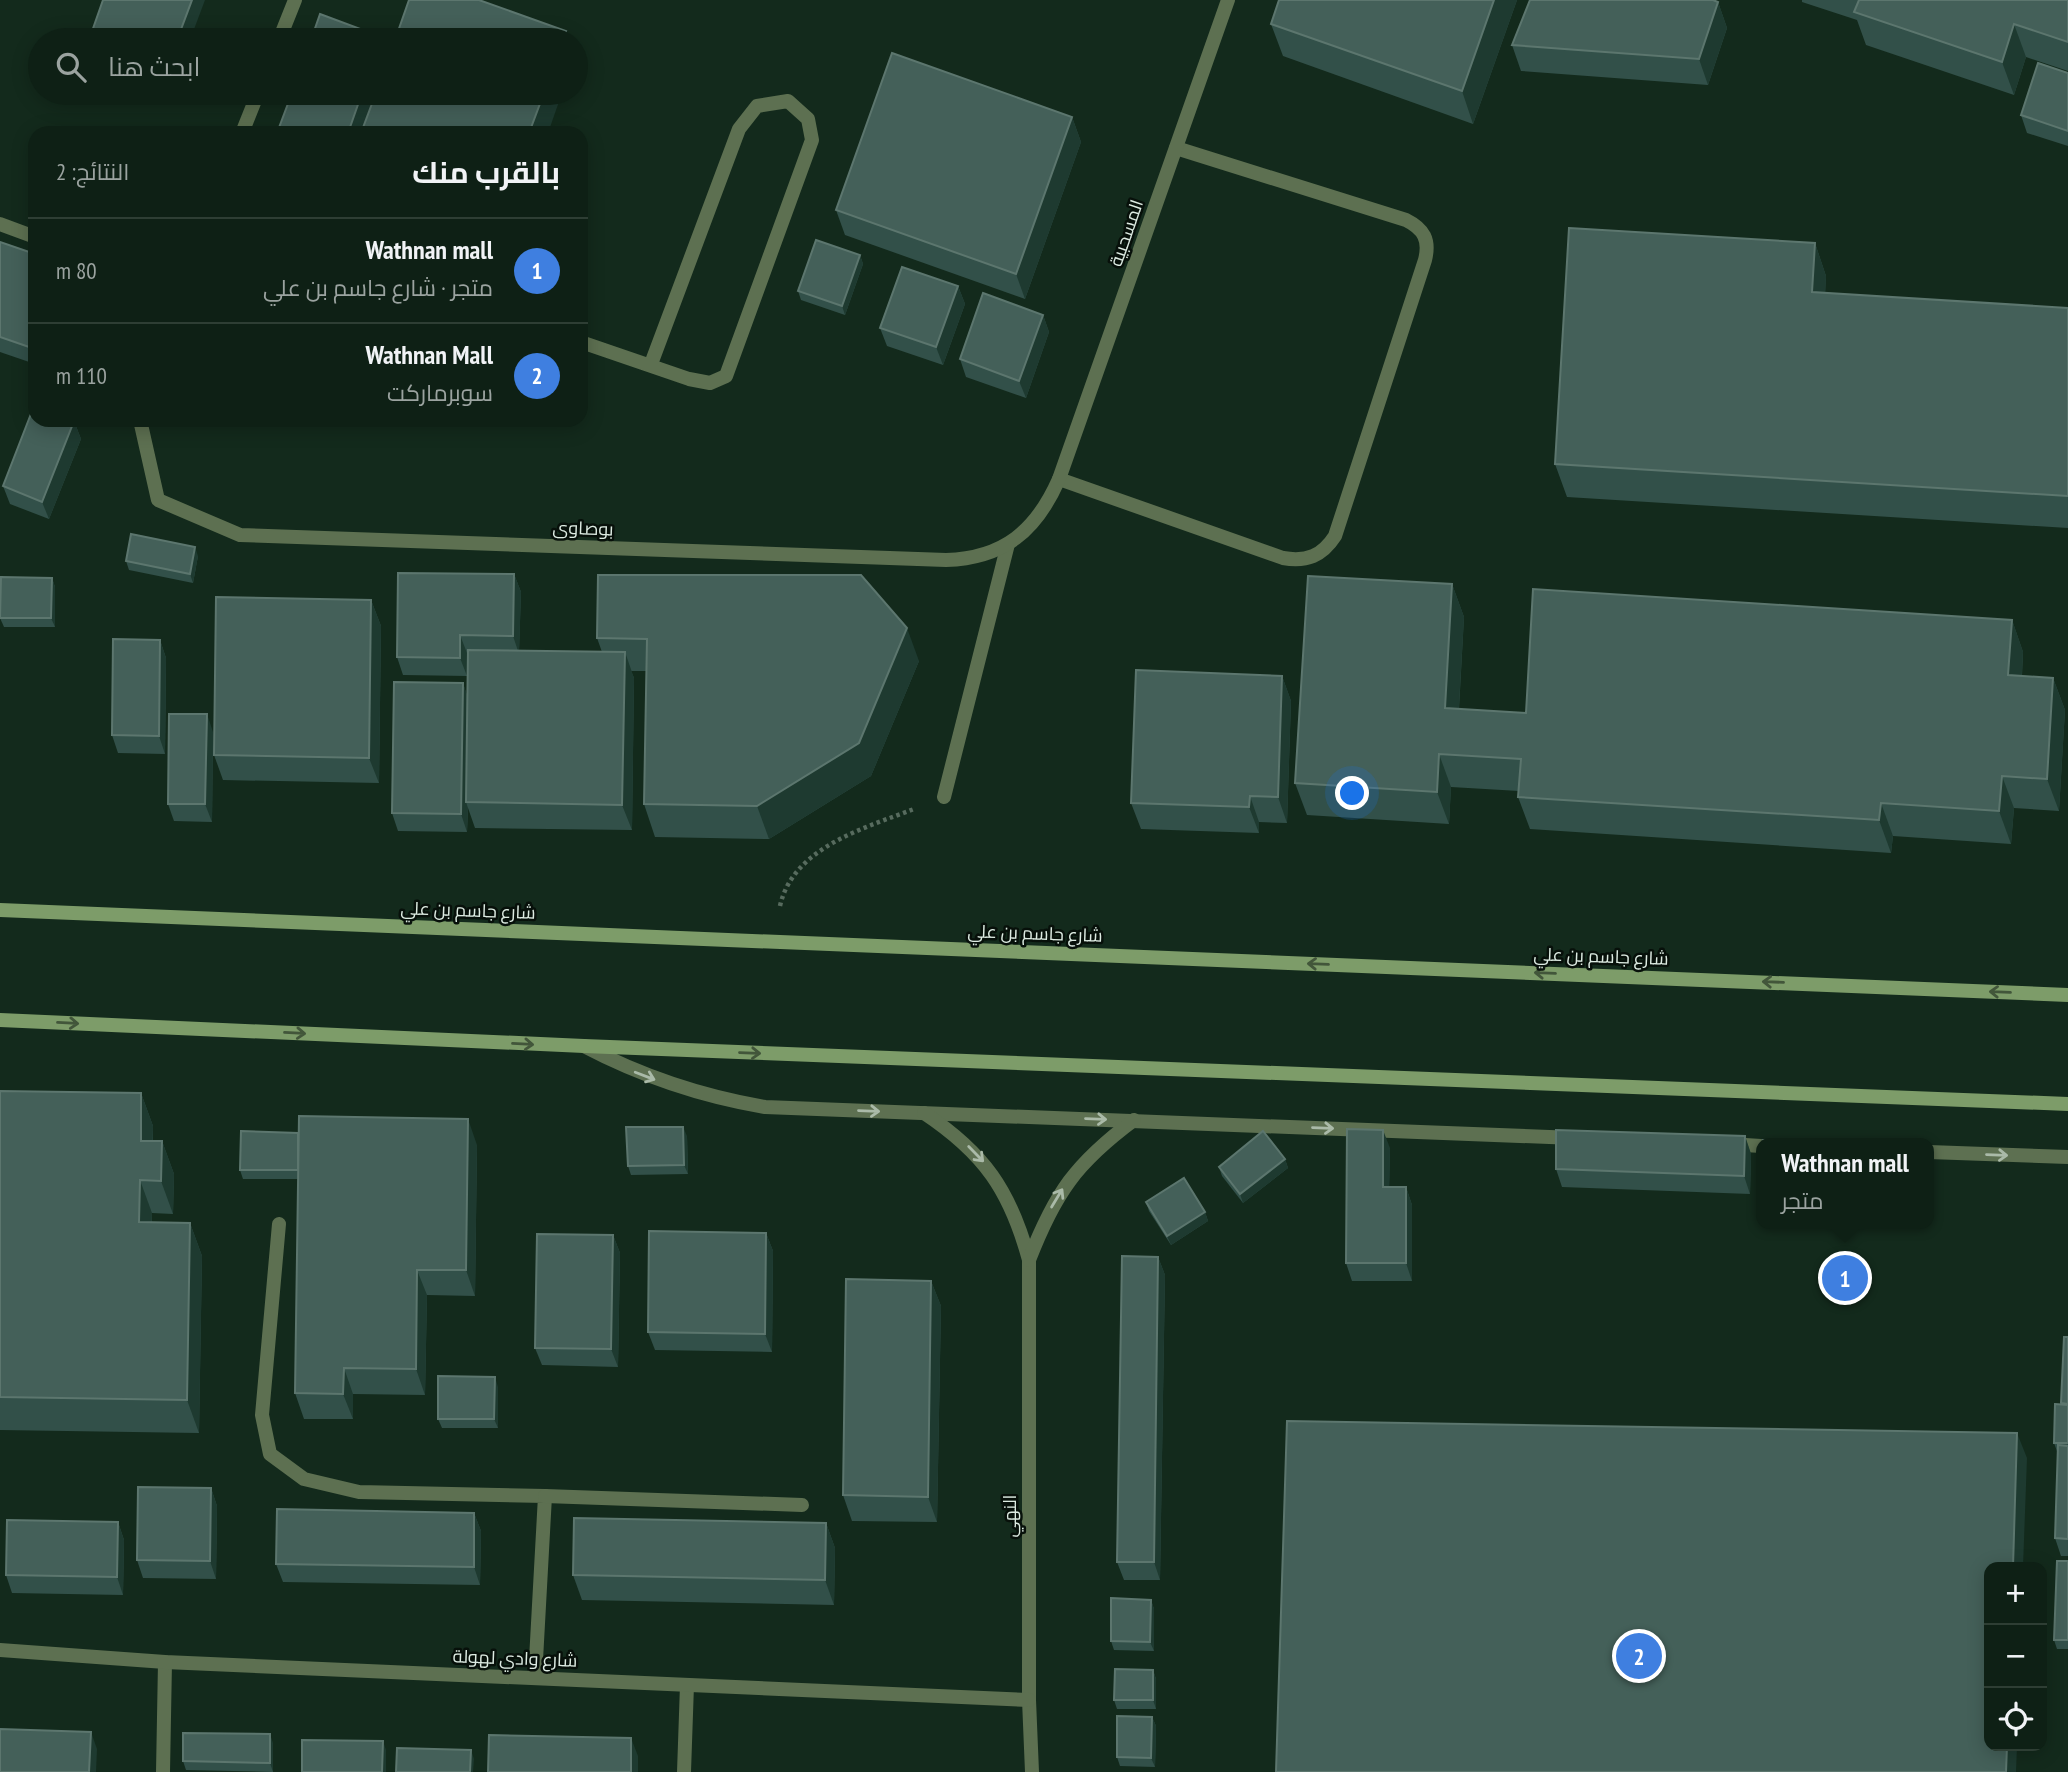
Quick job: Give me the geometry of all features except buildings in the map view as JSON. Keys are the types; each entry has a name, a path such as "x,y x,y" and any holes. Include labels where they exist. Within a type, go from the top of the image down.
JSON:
{"street":[{"path":"284,28 295,0"},
{"name":"المسحبية","path":"1059,479 1228,0"},
{"path":"588,343 688,379 710,383 726,376 812,140 808,119 788,101 757,106 739,129 651,364"},
{"path":"245,126 253,105"},
{"path":"1059,479 1283,558 1298,561 1313,557 1326,550 1335,536 1425,260 1428,247 1425,235 1406,220 1176,148"},
{"path":"0,224 28,234"},
{"name":"بوصاوى","path":"142,427 158,500 240,535 968,559 1008,544 1031,527 1048,504 1059,479"},
{"path":"944,797 1008,544"},
{"name":"شارع جاسم بن علي","path":"0,910 2068,995"},
{"path":"0,1020 584,1046 2068,1104"},
{"path":"584,1046 636,1073 721,1099 765,1107 1596,1139"},
{"name":"النهي","path":"923,1112 954,1133 981,1158 1003,1189 1019,1223 1029,1260 1029,1700 1032,1772"},
{"name":"النهي","path":"1029,1260 1045,1218 1068,1180 1098,1147 1134,1121"},
{"path":"1720,1144 1756,1146"},
{"path":"1934,1152 2068,1157"},
{"path":"279,1224 262,1415 270,1454 304,1479 359,1492 802,1505"},
{"path":"536,1678 545,1496"},
{"name":"شارع وادي لهولة","path":"0,1650 165,1662 1029,1700"},
{"path":"163,1772 165,1662"},
{"path":"684,1772 687,1685"}],"path":[{"path":"777,942 780,902 799,869 836,839 944,797"}],"place":[{"name":"Wathnan mall","path":"1845,1278"},
{"name":"Wathnan Mall","path":"1639,1656"}]}
